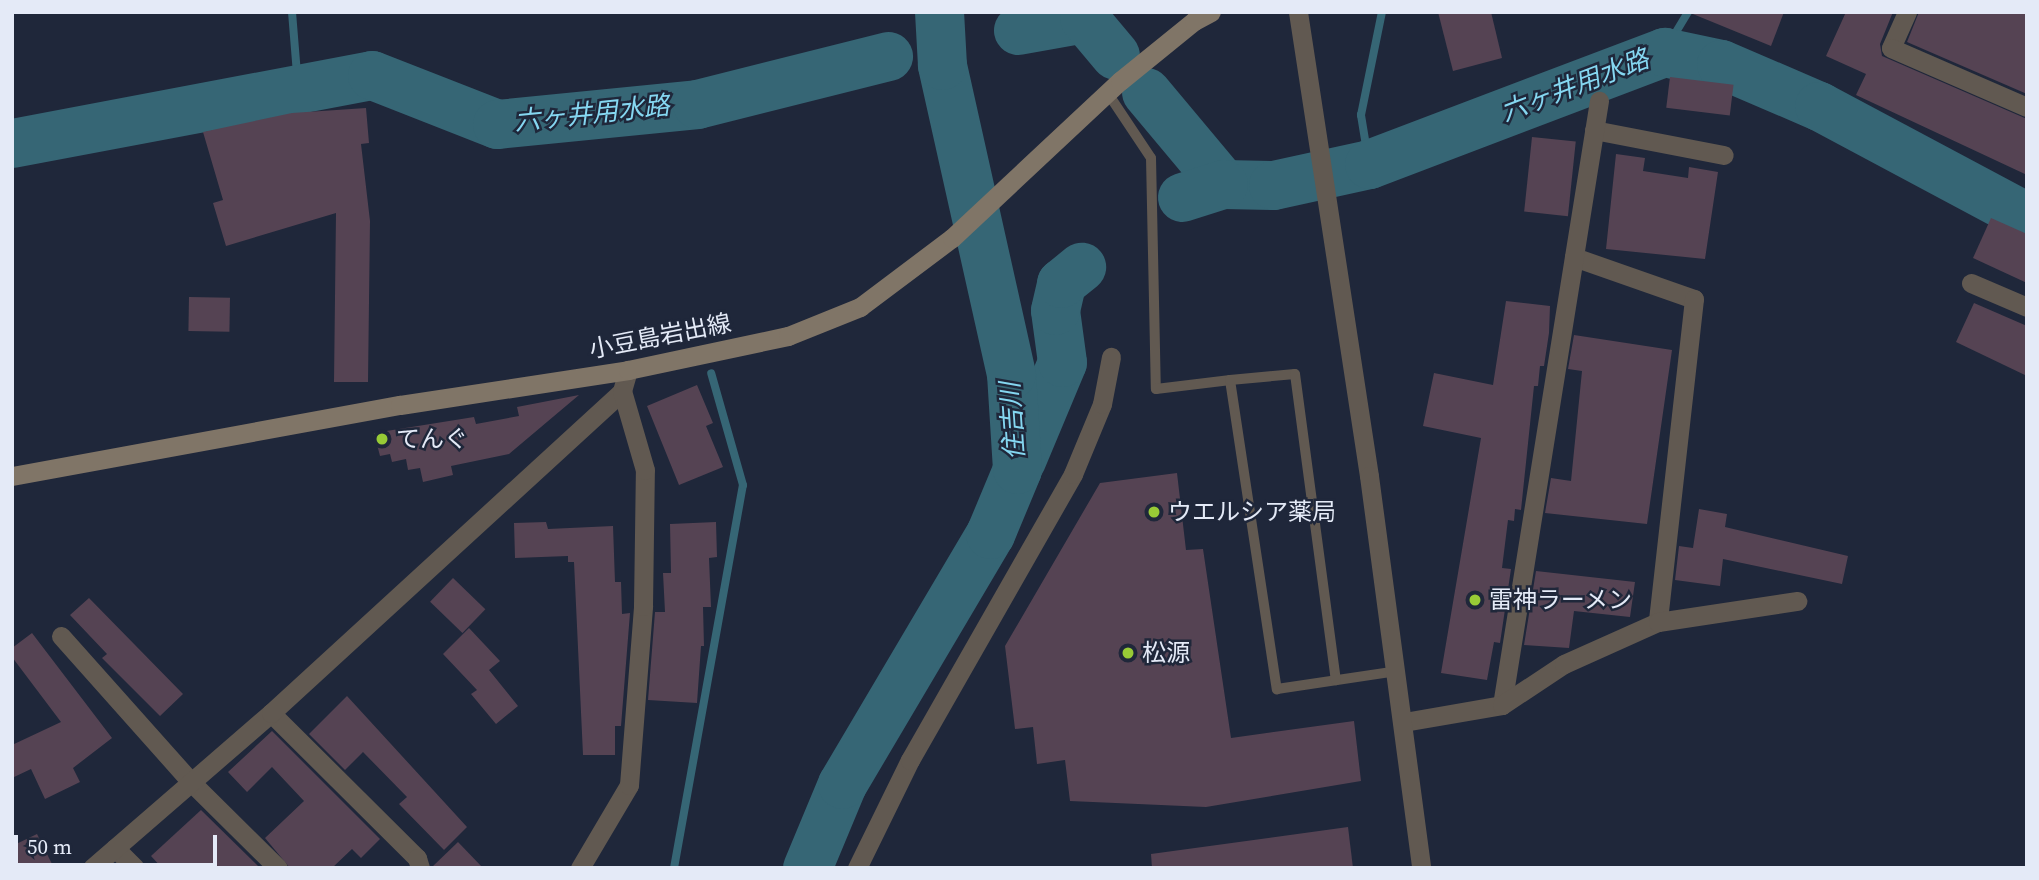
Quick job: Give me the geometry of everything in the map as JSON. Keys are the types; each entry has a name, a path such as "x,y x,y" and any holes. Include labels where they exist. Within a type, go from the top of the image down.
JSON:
{"main road":[{"name":"小豆島岩出線","path":"12,476 400,405 628,370 788,336 848,312 952,237 1007,189 1108,92 1194,21 1211,12"}],"street":[{"path":"1298,12 1397,671 1421,868"},
{"path":"1906,12 1891,48 2027,107"},
{"path":"1502,705 1599,101"},
{"path":"1594,130 1724,155"},
{"path":"1574,257 1694,299 1658,622"},
{"path":"1971,283 2027,307"},
{"path":"857,868 910,760 1073,474 1102,404 1111,357"},
{"path":"92,868 271,713 622,391 628,370"},
{"path":"580,868 629,785 643,606 645,470 622,391"},
{"path":"1404,722 1502,705 1564,664 1658,622 1797,600"},
{"path":"61,636 191,782 278,868"},
{"path":"271,713 417,858 420,868"},
{"path":"115,848 135,868"}],"lane":[{"path":"1108,92 1152,158 1156,389 1295,374 1336,680"},
{"path":"1230,380 1277,689 1397,671"}],"building":[{"path":"1438,12 1491,12 1502,58 1453,71"},
{"path":"1688,12 1784,12 1771,46"},
{"path":"1846,12 1893,12 1880,44 1882,56 2027,119 2027,175 1856,95 1866,74 1826,56"},
{"path":"1919,12 2027,12 2027,94 1907,42"},
{"path":"1670,77 1734,85 1730,116 1666,108"},
{"path":"366,108 369,143 361,144 370,221 368,382 334,382 336,213 226,246 213,203 223,200 203,132 292,113"},
{"path":"1532,137 1576,142 1568,216 1524,212"},
{"path":"1616,154 1645,158 1643,171 1688,178 1689,167 1718,172 1705,259 1606,249"},
{"path":"1991,218 2027,234 2027,283 1973,258"},
{"path":"189,297 230,298 229,332 188,331"},
{"path":"1506,301 1550,306 1549,333 1544,366 1540,366 1538,386 1534,386 1521,510 1515,509 1514,521 1508,520 1502,568 1511,569 1500,643 1494,642 1487,680 1441,673 1481,438 1423,426 1434,373 1493,385"},
{"path":"1974,303 2027,326 2027,376 1956,342"},
{"path":"1574,335 1672,350 1647,524 1545,513 1551,478 1571,481 1582,371 1568,369"},
{"path":"697,385 713,423 706,426 723,467 679,485 647,406"},
{"path":"579,395 509,454 451,466 453,475 423,482 420,468 408,470 406,459 392,462 390,454 380,456 374,433 474,417 476,424 519,416 517,407"},
{"path":"1177,473 1186,550 1203,549 1231,738 1354,721 1361,781 1206,807 1070,801 1065,760 1037,764 1033,727 1015,729 1005,646 1100,483"},
{"path":"1699,509 1727,514 1725,527 1848,556 1842,584 1723,559 1720,586 1675,580 1679,546 1693,548"},
{"path":"546,522 548,529 613,526 615,582 621,582 622,614 630,613 621,726 615,726 615,755 583,755 574,562 568,562 568,556 515,558 514,523"},
{"path":"716,522 717,557 709,558 711,607 703,607 704,646 701,646 697,703 648,700 655,612 665,612 663,573 671,573 670,524"},
{"path":"1536,571 1635,582 1630,617 1574,611 1569,648 1524,645"},
{"path":"453,578 485,609 462,633 430,602"},
{"path":"89,598 183,694 160,716 102,658 107,654 70,615"},
{"path":"469,628 500,661 489,670 518,706 496,724 471,694 477,690 443,654"},
{"path":"32,633 112,738 73,768 80,782 45,799 31,769 12,778 12,745 61,722 12,657 12,648"},
{"path":"347,696 467,827 444,850 399,804 407,797 363,752 345,770 309,734"},
{"path":"272,731 380,839 361,858 352,849 332,868 290,868 265,838 304,801 272,767 247,792 228,772"},
{"path":"201,810 260,868 162,868 151,856"},
{"path":"1348,827 1353,868 1152,868 1151,854"},
{"path":"37,834 54,868 12,868 12,846"},
{"path":"458,842 483,868 432,868 432,867"}],"waterway":[{"path":"292,12 298,87"},
{"name":"住吉川","path":"807,868 842,784 990,534 1017,469 1011,374 942,65 939,12"},
{"path":"1369,164 1361,115 1382,12"},
{"path":"1664,52 1688,12"},
{"name":"六ヶ井用水路","path":"1018,30 1084,18 1115,55"},
{"name":"六ヶ井用水路","path":"1146,92 1223,184 1273,185 1369,164 1664,52 1721,64 1819,106 2027,217"},
{"name":"六ヶ井用水路","path":"12,143 372,75 497,124 697,104 888,56"},
{"name":"六ヶ井用水路","path":"1182,197 1223,184"},
{"name":"六ヶ井用水路","path":"1021,460 1062,362 1055,310 1061,283 1081,267"},
{"path":"674,868 743,485 711,373"}],"place":[{"name":"てんぐ","path":"382,439"},
{"name":"ウエルシア薬局","path":"1154,512"},
{"name":"雷神ラーメン","path":"1475,600"},
{"name":"松源","path":"1128,653"}]}
